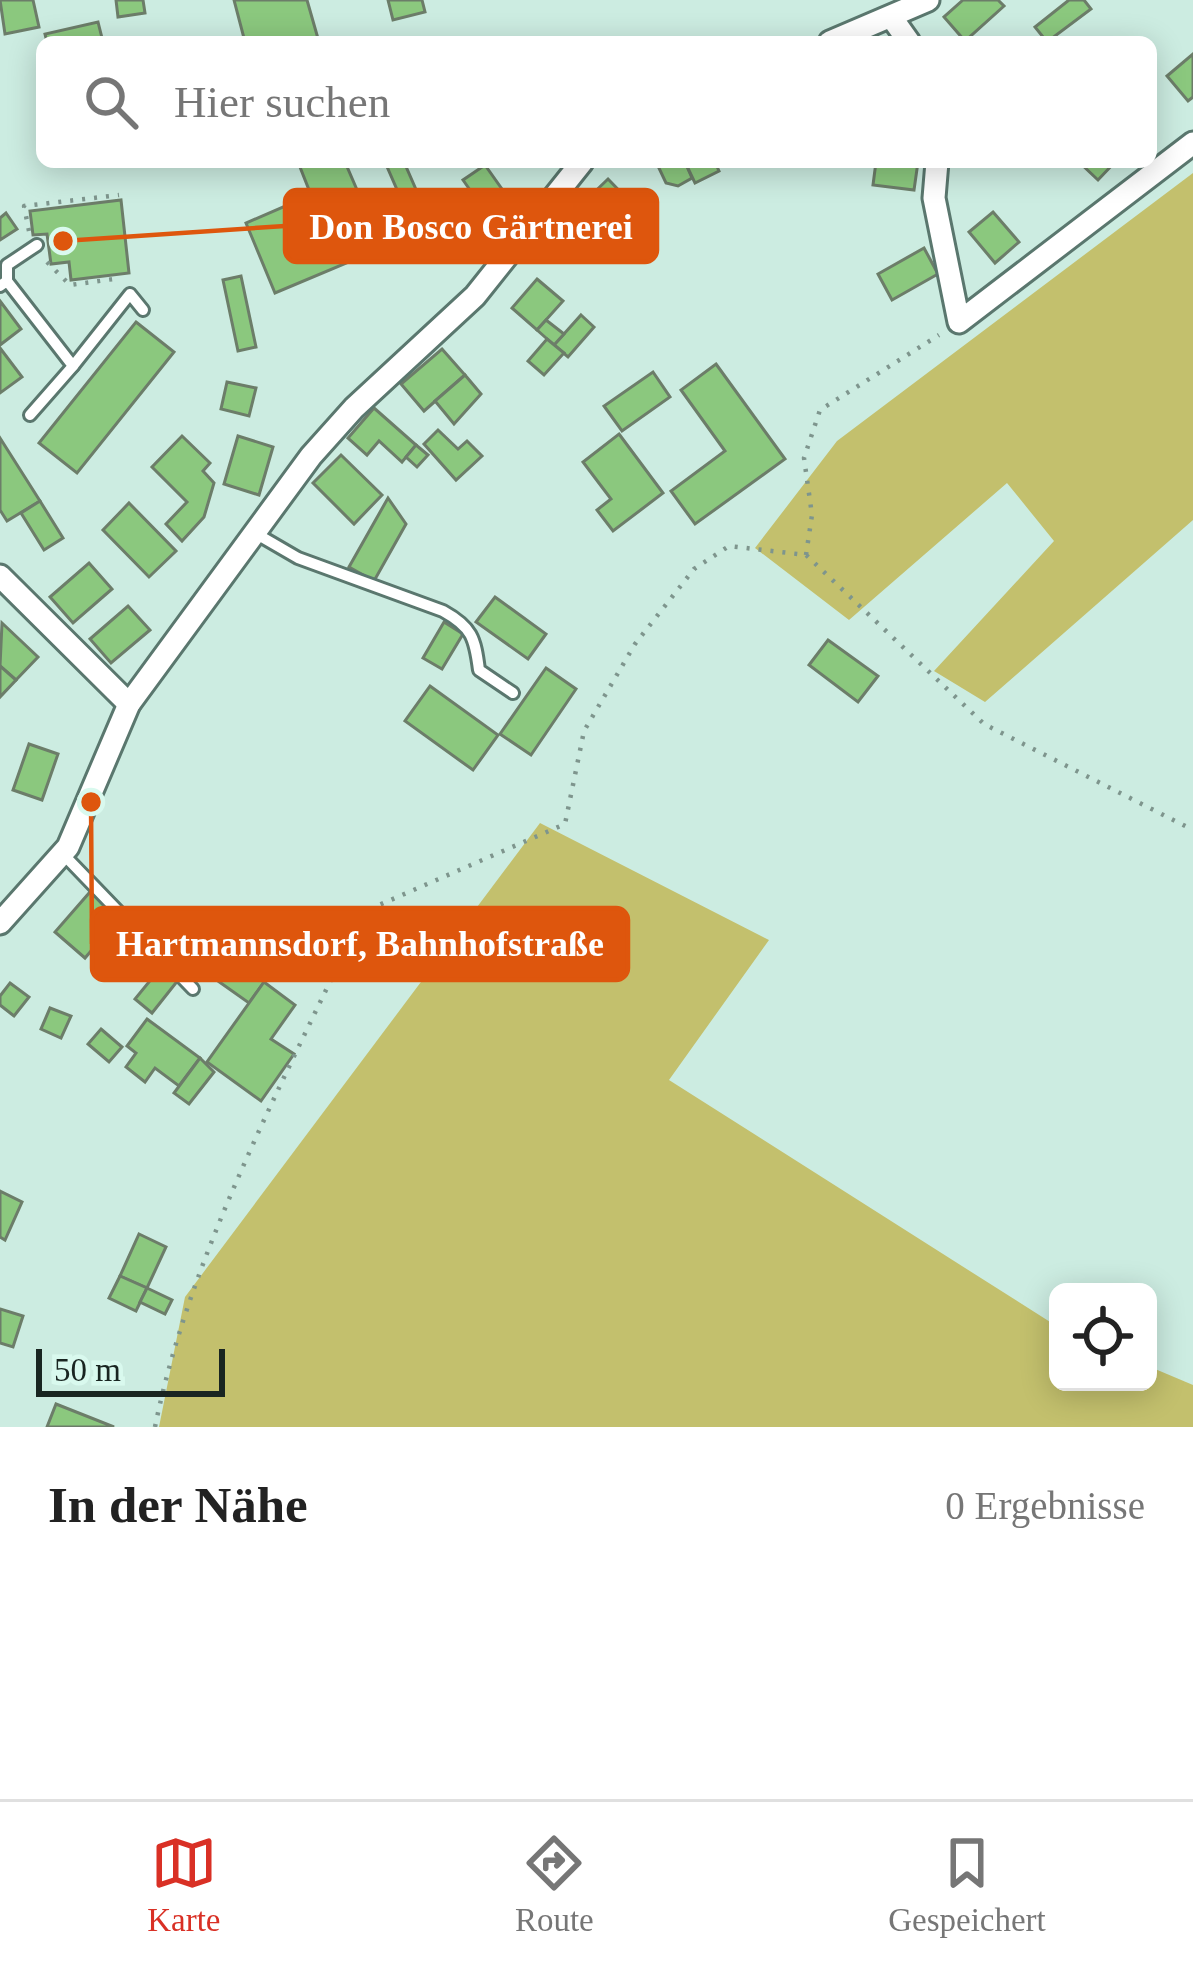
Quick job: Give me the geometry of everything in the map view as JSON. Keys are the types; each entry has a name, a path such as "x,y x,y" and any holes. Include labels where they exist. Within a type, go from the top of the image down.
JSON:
{"street":[{"path":"846,36 928,0"},
{"path":"892,18 906,36"},
{"path":"936,168 934,198 959,322 1193,142"},
{"path":"0,923 63,854 91,802 129,704 311,456 354,408 475,296 577,168"},
{"path":"0,576 129,704"}],"lane":[{"path":"37,245 7,266 3,283 73,366"},
{"path":"30,415 130,295 143,310"},
{"path":"255,533 298,558 465,623 475,635 479,670 513,693"},
{"path":"63,854 194,989"}],"path":[{"path":"119,195 24,206 26,225 48,265 70,285 121,278"},
{"path":"806,555 812,515 804,458 820,410 959,322"},
{"path":"155,1427 167,1365 239,1179 363,912 566,824 584,731 634,644 694,569 729,546 806,555 984,724 1193,830"}],"shaded area":[{"path":"1193,173 1193,520 985,702 934,671 1054,541 1007,483 849,620 755,548 837,441"},
{"path":"540,823 769,940 669,1080 1049,1321 1049,1391 1157,1391 1157,1370 1193,1385 1193,1427 159,1427 185,1297"}],"building":[{"path":"0,0 33,0 39,27 5,34"},
{"path":"116,0 143,0 145,13 118,17"},
{"path":"234,0 307,0 317,36 243,36"},
{"path":"388,0 422,0 425,12 393,20"},
{"path":"963,0 998,0 1004,6 971,36 961,36 944,17"},
{"path":"1069,0 1084,0 1091,9 1055,36 1042,36 1035,27"},
{"path":"98,22 102,36 46,36"},
{"path":"1193,54 1193,97 1188,101 1167,76"},
{"path":"300,168 348,168 382,248 275,293 246,223 311,195"},
{"path":"388,168 407,168 421,201 405,208"},
{"path":"487,168 509,199 475,223 465,209 477,200 463,180"},
{"path":"659,168 688,168 692,178 678,186 666,183"},
{"path":"688,168 718,168 719,171 695,183"},
{"path":"875,168 917,168 914,190 873,185"},
{"path":"1085,168 1109,168 1098,180"},
{"path":"608,179 637,209 610,235 581,205"},
{"path":"121,200 129,273 71,280 69,262 51,264 47,234 33,235 30,211"},
{"path":"993,212 1019,242 995,263 969,232"},
{"path":"6,213 17,229 0,240 0,218"},
{"path":"924,248 938,274 892,300 878,274"},
{"path":"241,276 256,347 238,351 223,280"},
{"path":"537,279 563,301 537,330 512,308"},
{"path":"0,301 21,329 0,345"},
{"path":"581,315 594,327 568,357 554,345"},
{"path":"546,320 564,334 554,345 537,330"},
{"path":"136,322 174,352 77,473 39,443"},
{"path":"547,339 564,353 544,375 528,361"},
{"path":"0,348 22,377 0,393"},
{"path":"442,349 465,375 424,411 401,384"},
{"path":"716,364 785,459 695,524 671,491 725,451 681,390"},
{"path":"653,372 670,397 622,431 604,406"},
{"path":"465,375 481,394 454,424 435,401"},
{"path":"227,382 256,388 249,416 221,409"},
{"path":"374,408 416,445 402,462 379,441 367,455 348,438"},
{"path":"438,430 458,449 467,441 482,456 456,480 424,444"},
{"path":"619,434 663,493 613,531 597,510 611,499 583,462"},
{"path":"182,436 210,463 203,471 214,483 204,517 182,541 166,524 187,502 152,467"},
{"path":"238,436 273,447 259,495 224,484"},
{"path":"0,438 40,501 7,521 0,510"},
{"path":"416,445 428,455 417,467 406,457"},
{"path":"341,455 382,495 354,524 313,483"},
{"path":"388,498 406,524 374,581 349,567"},
{"path":"40,501 63,538 44,550 21,513"},
{"path":"129,503 176,551 149,577 103,530"},
{"path":"89,563 112,589 73,623 50,597"},
{"path":"495,597 546,634 528,659 476,622"},
{"path":"128,606 150,630 111,663 90,639"},
{"path":"444,622 463,634 442,669 423,658"},
{"path":"2,623 38,657 16,680 0,666"},
{"path":"828,640 878,676 858,702 809,665"},
{"path":"0,666 16,680 0,697"},
{"path":"546,668 576,689 531,755 500,734"},
{"path":"430,686 498,735 473,770 405,721"},
{"path":"29,744 58,754 42,800 13,790"},
{"path":"90,892 119,918 85,958 55,932"},
{"path":"208,943 264,982 249,1003 194,964"},
{"path":"162,966 179,979 152,1013 135,999"},
{"path":"264,982 295,1005 271,1039 294,1054 261,1101 207,1062"},
{"path":"10,983 29,997 14,1016 0,1005 0,996"},
{"path":"50,1008 71,1016 61,1038 41,1029"},
{"path":"147,1019 200,1058 179,1086 155,1068 145,1082 126,1067 136,1053 127,1046"},
{"path":"101,1029 122,1047 109,1062 88,1044"},
{"path":"200,1058 214,1072 189,1104 174,1093"},
{"path":"0,1191 22,1202 5,1240 0,1237"},
{"path":"139,1234 166,1247 147,1288 120,1276"},
{"path":"120,1276 147,1288 136,1311 109,1298"},
{"path":"147,1288 172,1300 165,1314 140,1302"},
{"path":"0,1309 23,1316 13,1347 0,1343"},
{"path":"56,1404 114,1427 47,1427"}],"place":[{"name":"Don Bosco Gärtnerei","path":"63,241"},
{"name":"Hartmannsdorf, Bahnhofstraße","path":"91,802"}]}
